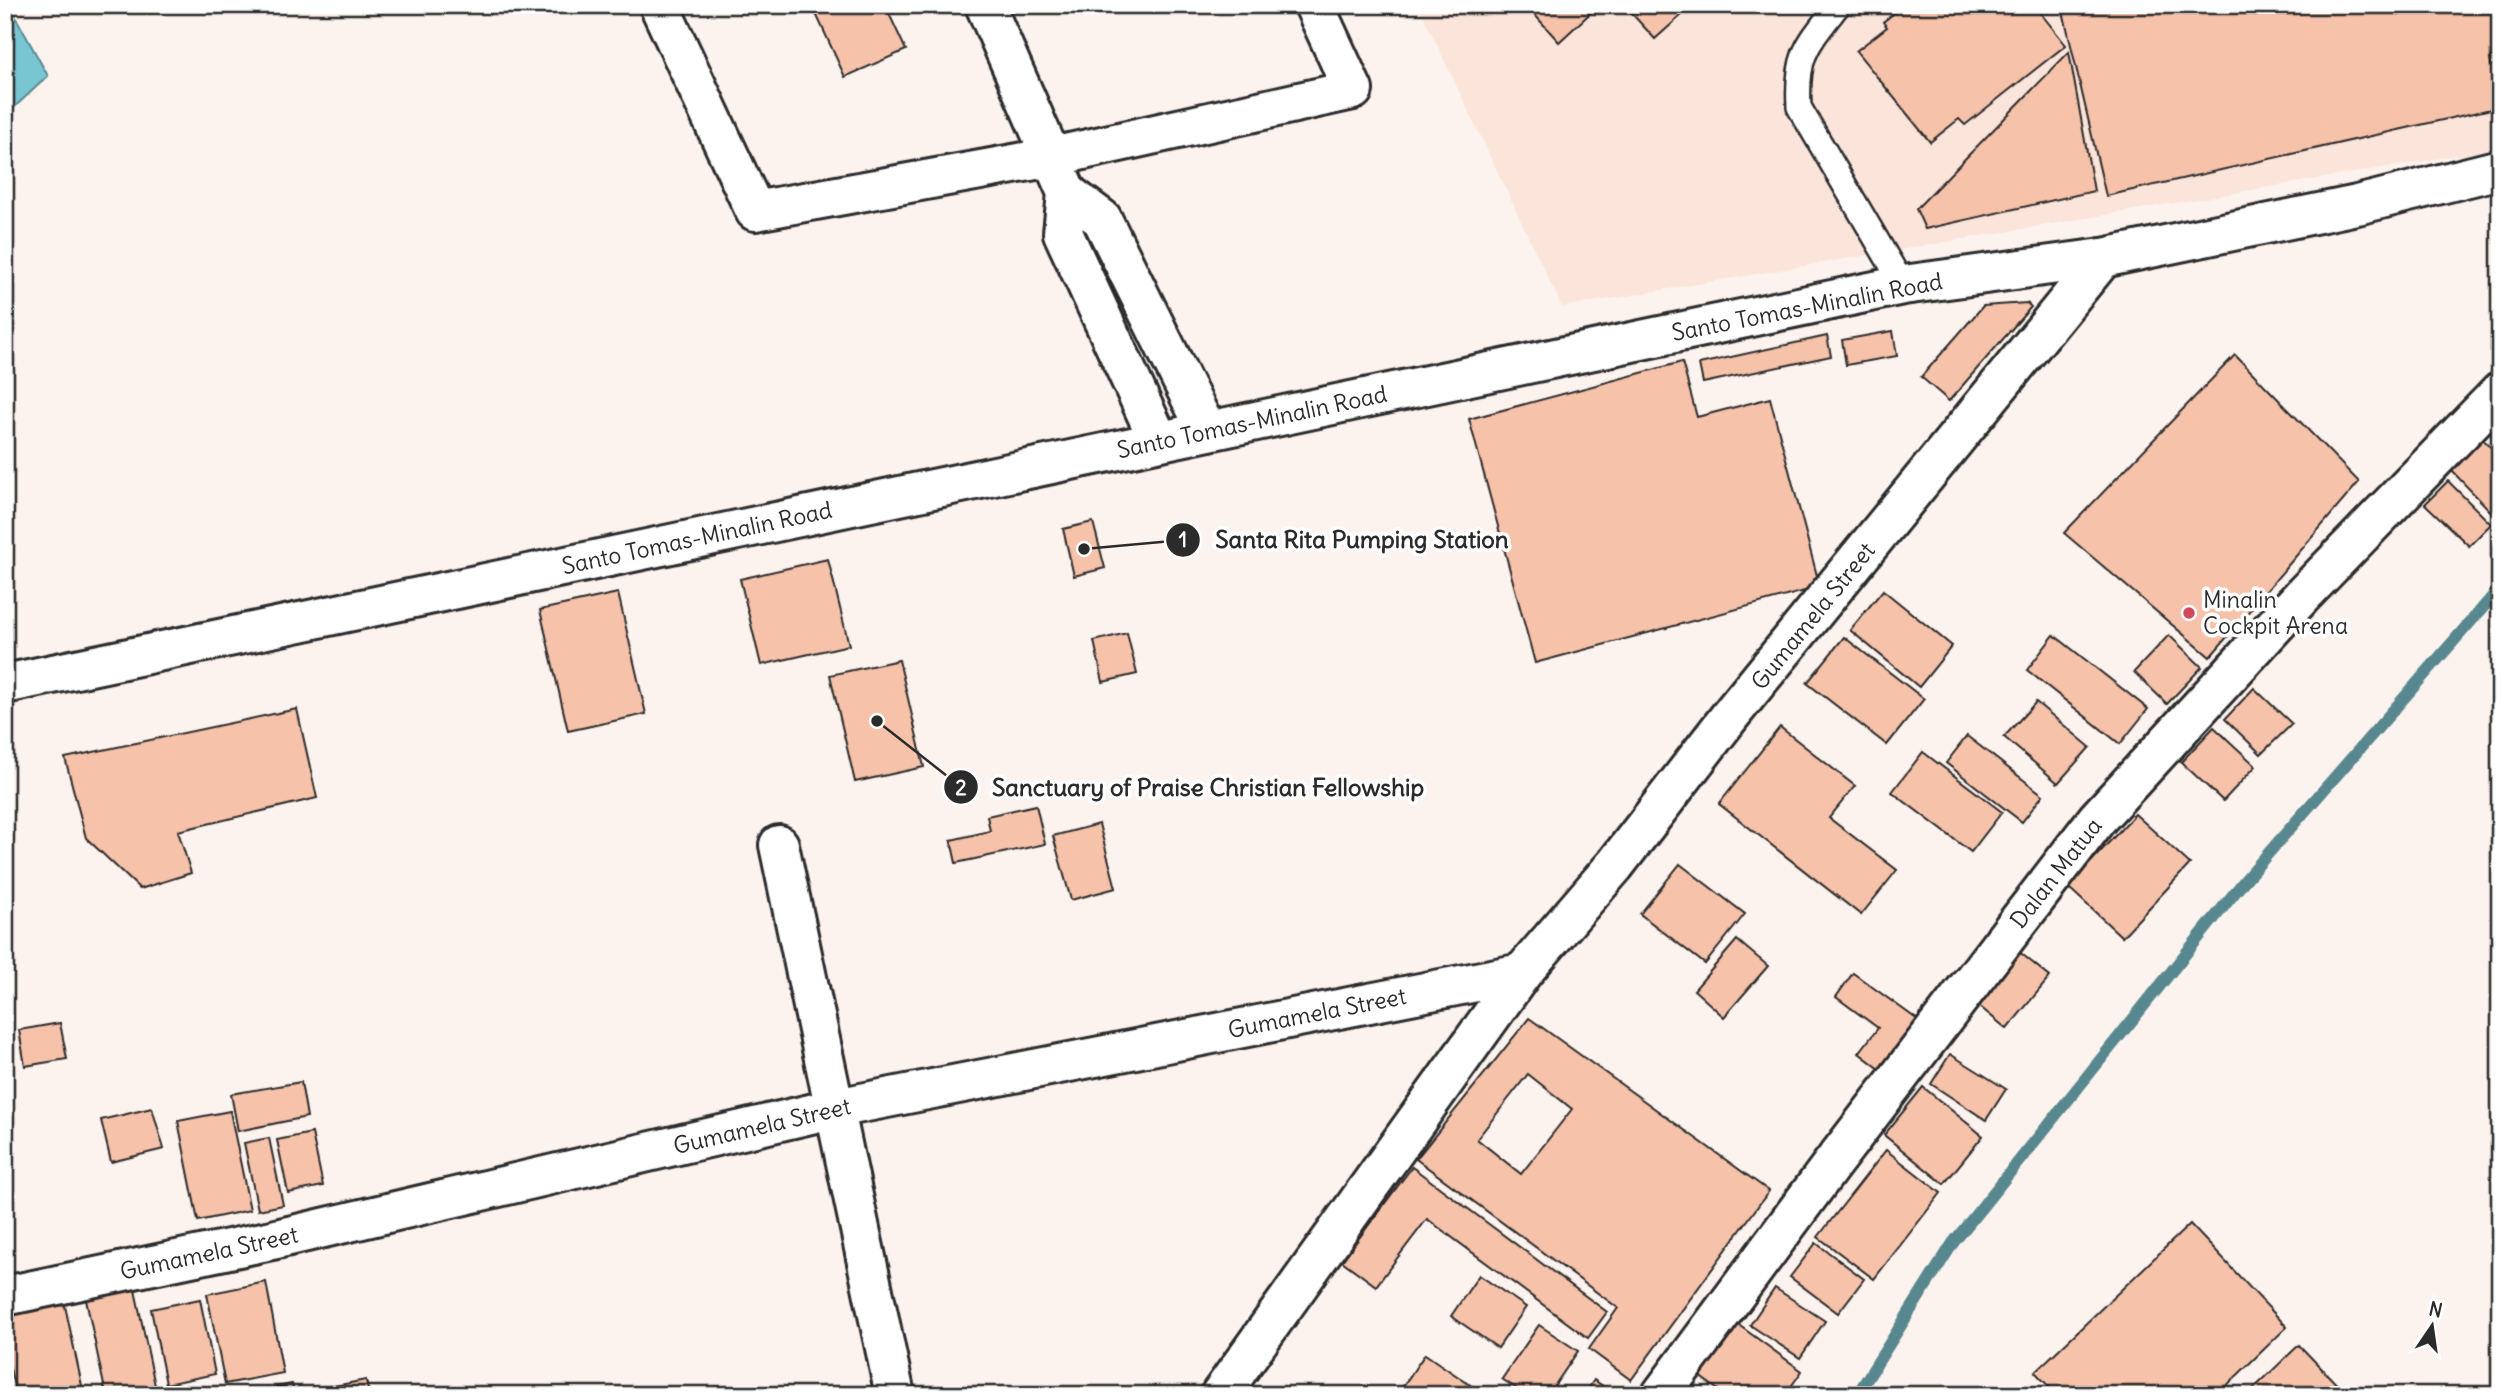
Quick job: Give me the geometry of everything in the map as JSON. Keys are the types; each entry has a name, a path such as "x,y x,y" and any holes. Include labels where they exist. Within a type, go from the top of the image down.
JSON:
{"street":[{"path":"659,5 755,211 1052,157 1353,90 1314,5"},
{"path":"985,5 1067,193 1063,233 1159,441"},
{"name":"Santo Tomas-Minalin Road","path":"5,684 1903,285 2103,258 2357,205 2500,169"},
{"path":"1067,193 1102,219 1207,431"},
{"name":"Gumamela Street","path":"1220,1395 1522,973 1615,865 1733,712 2103,258"},
{"name":"Dalan Matua","path":"1661,1395 1840,1153 2097,819 2301,597 2500,392"},
{"path":"779,845 836,1108 892,1394"},
{"name":"Gumamela Street","path":"5,1296 272,1240 836,1108 1522,973"}],"lane":[{"path":"1838,5 1804,50 1798,79 1799,107 1903,285"}],"shaded area":[{"path":"1418,5 2500,5 2500,148 1562,307"}],"water":[{"path":"5,5 9,5 48,76 5,116"}],"building":[{"path":"812,5 885,5 906,50 845,77"},
{"path":"1526,5 1599,5 1559,42"},
{"path":"1624,5 1693,5 1655,39"},
{"path":"1904,5 2034,5 2066,45 1965,125 1959,119 1930,142 1856,51 1887,27 1883,22"},
{"path":"2089,5 2500,5 2500,57 2490,59 2500,107 2106,196 2063,11"},
{"path":"2069,52 2094,191 1925,229 1916,209"},
{"path":"2027,303 2031,307 1949,401 1921,377 1983,306"},
{"path":"1893,331 1897,356 1846,365 1842,340"},
{"path":"1827,336 1831,356 1703,383 1699,364"},
{"path":"2235,355 2359,482 2210,657 2064,533"},
{"path":"1682,362 1697,417 1770,398 1820,587 1535,663 1469,419"},
{"path":"2500,408 2500,444 2482,424"},
{"path":"2482,438 2500,457 2499,520 2450,469"},
{"path":"2448,481 2491,524 2469,546 2425,504"},
{"path":"1093,522 1105,568 1074,576 1063,529"},
{"path":"828,559 849,645 761,665 740,579"},
{"path":"1883,590 1952,646 1919,687 1850,630"},
{"path":"618,593 646,714 568,731 540,610"},
{"path":"1127,633 1137,674 1103,682 1094,641"},
{"path":"2054,635 2148,709 2120,744 2027,670"},
{"path":"2169,635 2202,667 2167,704 2134,672"},
{"path":"1844,637 1924,699 1887,745 1807,683"},
{"path":"899,660 924,767 855,782 830,675"},
{"path":"2254,688 2292,724 2261,754 2225,719"},
{"path":"2036,702 2090,747 2058,783 2004,737"},
{"path":"297,709 317,798 178,831 191,873 140,889 86,838 65,758"},
{"path":"1780,727 1855,786 1829,818 1897,870 1861,915 1719,804"},
{"path":"2214,727 2256,766 2223,801 2181,762"},
{"path":"1967,736 2043,795 2022,822 1946,763"},
{"path":"1923,752 2002,812 1971,852 1892,792"},
{"path":"1036,805 1045,844 956,863 951,840 990,831 987,816"},
{"path":"2135,814 2190,864 2122,937 2068,887"},
{"path":"1099,824 1116,888 1071,900 1053,836"},
{"path":"1680,864 1745,914 1705,964 1640,914"},
{"path":"1737,940 1768,966 1724,1017 1694,990"},
{"path":"2017,950 2050,977 2007,1029 1974,1002"},
{"path":"1853,973 1922,1023 1885,1073 1859,1053 1878,1028 1836,997"},
{"path":"1529,1018 1769,1191 1631,1380 1589,1349 1618,1308 1416,1159","holes":["1528,1074 1572,1109 1521,1174 1477,1139"]},
{"path":"60,1023 67,1059 25,1066 19,1030"},
{"path":"1950,1054 2006,1089 1986,1120 1931,1084"},
{"path":"301,1082 307,1117 238,1131 231,1094"},
{"path":"1923,1087 1983,1136 1944,1184 1884,1135"},
{"path":"152,1108 164,1149 111,1162 101,1120"},
{"path":"230,1111 250,1210 198,1221 178,1121"},
{"path":"312,1133 323,1186 288,1193 277,1140"},
{"path":"269,1138 283,1205 258,1210 244,1143"},
{"path":"1886,1150 1941,1193 1874,1279 1818,1237"},
{"path":"1412,1167 1607,1312 1588,1338 1427,1219 1376,1286 1342,1261"},
{"path":"2190,1224 2287,1327 2217,1395 2057,1395 2035,1372"},
{"path":"1816,1243 1864,1279 1838,1313 1790,1277"},
{"path":"1479,1275 1526,1307 1498,1348 1451,1316"},
{"path":"266,1282 283,1373 225,1384 207,1294"},
{"path":"134,1285 157,1395 106,1395 85,1295"},
{"path":"1775,1288 1825,1321 1800,1358 1750,1325"},
{"path":"200,1299 215,1374 166,1384 151,1309"},
{"path":"64,1301 84,1395 16,1395 5,1346 5,1313"},
{"path":"1729,1318 1802,1371 1785,1395 1725,1395 1691,1370"},
{"path":"1539,1325 1578,1351 1548,1395 1526,1395 1502,1379"},
{"path":"2299,1345 2347,1395 2247,1395"},
{"path":"1425,1354 1476,1389 1472,1395 1397,1395"},
{"path":"366,1380 369,1395 309,1395 308,1391"},
{"path":"1594,1380 1616,1395 1584,1395"},
{"path":"292,1384 295,1395 241,1395 241,1394"}],"waterway":[{"path":"1857,1395 1953,1243 2245,880 2500,588"}],"place":[{"name":"Santa Rita Pumping Station","path":"1084,549"},
{"name":"Minalin Cockpit Arena","path":"2189,613"},
{"name":"Sanctuary of Praise Christian Fellowship","path":"877,721"}]}
